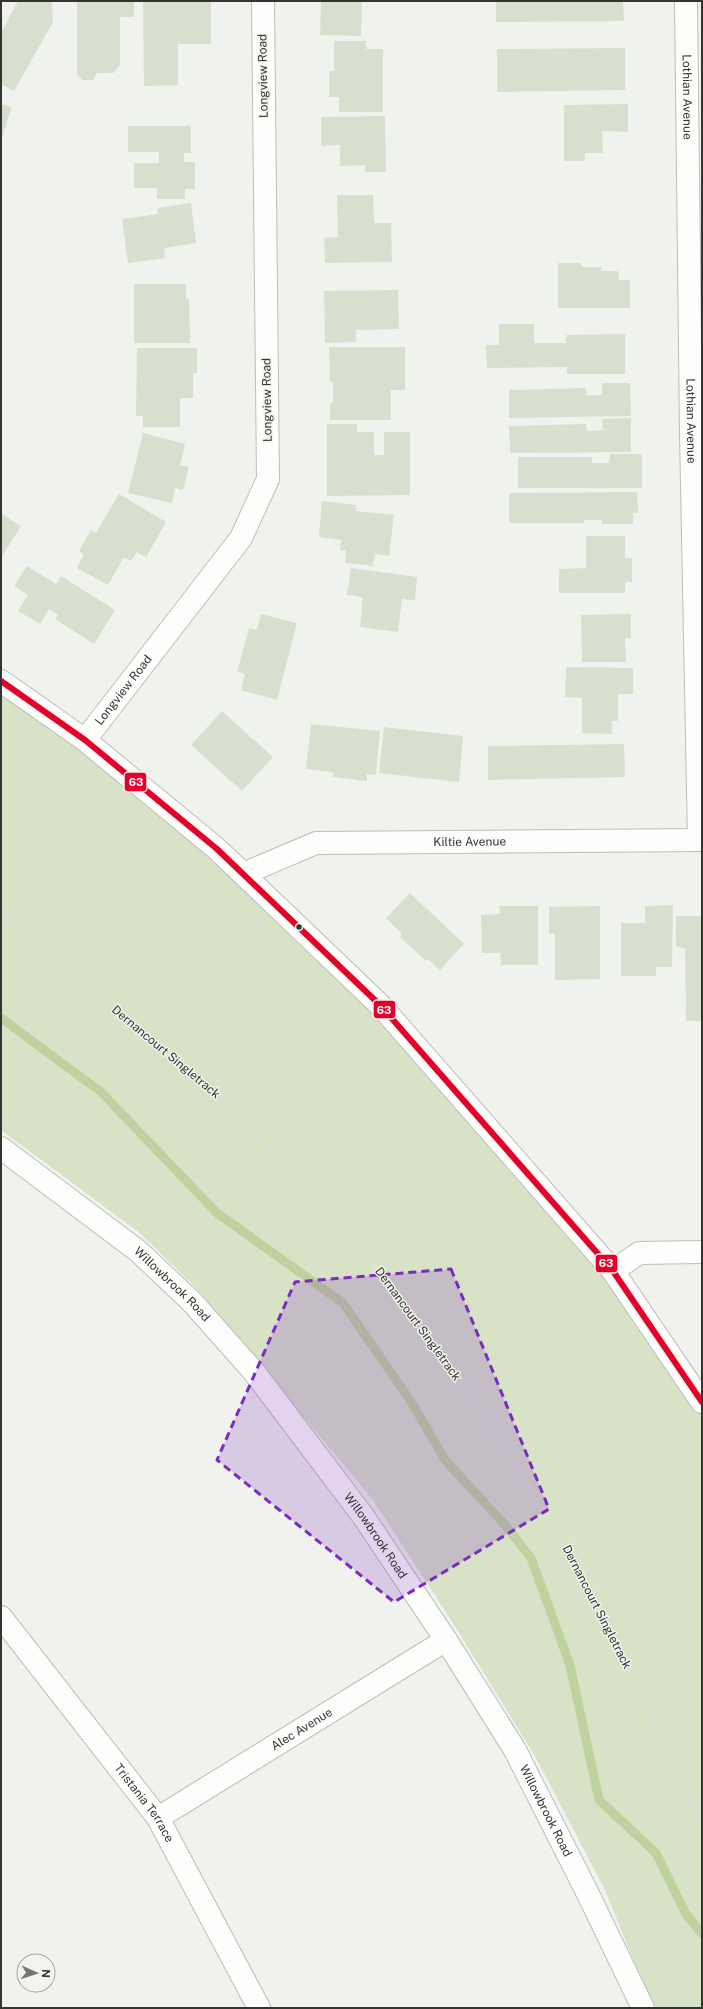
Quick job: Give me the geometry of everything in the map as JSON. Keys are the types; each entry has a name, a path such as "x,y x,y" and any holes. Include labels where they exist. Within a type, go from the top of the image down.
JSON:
{"street":[{"name":"Longview Road","path":"86,740 241,538 268,479 263,1"},
{"name":"Lothian Avenue","path":"686,1 696,433 700,840"},
{"path":"1,681 86,740 217,849 380,1006 613,1272 702,1402"},
{"name":"Kiltie Avenue","path":"243,874 316,844 700,840"},
{"name":"Willowbrook Road","path":"1,1148 138,1251 192,1302 254,1372 363,1516 446,1640 515,1750 588,1894 643,2008"},
{"path":"613,1272 639,1253 702,1252"},
{"name":"Tristania Terrace","path":"1,1617 158,1818 259,2008"},
{"name":"Alec Avenue","path":"158,1818 446,1640"}],"path":[{"name":"Dernancourt Singletrack","path":"1,920 90,988 208,1084 381,1272 488,1419 581,1570 667,1751 702,1831"}],"highlighted area":[{"path":"451,1269 549,1509 394,1602 217,1460 295,1282"}],"green space":[{"path":"1,688 243,874 613,1271 702,1402 702,2008 653,2008 605,1890 535,1756 458,1631 373,1500 198,1290 140,1233 1,1130"}],"building":[{"path":"18,1 52,1 53,22 14,91 1,84 1,33"},
{"path":"77,1 134,1 134,17 120,17 120,66 113,73 97,73 93,80 82,80 77,74"},
{"path":"143,1 211,2 211,44 178,44 178,85 144,86"},
{"path":"321,1 362,1 361,36 320,35"},
{"path":"496,1 623,1 624,21 496,22"},
{"path":"334,41 366,41 366,49 383,49 383,112 339,112 339,97 329,97 329,71 334,71"},
{"path":"625,48 625,90 497,92 497,49"},
{"path":"1,104 12,107 1,140"},
{"path":"628,104 628,132 602,131 603,153 585,153 585,161 564,161 564,105"},
{"path":"385,116 386,172 365,172 365,165 340,166 340,145 321,146 321,117"},
{"path":"128,126 191,126 191,153 184,153 184,162 195,162 195,189 185,189 185,199 157,199 157,188 134,188 134,163 159,163 159,152 128,152"},
{"path":"337,195 373,195 374,223 391,223 392,262 325,263 324,238 338,237"},
{"path":"191,203 196,243 164,248 165,258 128,263 122,219 158,214 157,208"},
{"path":"558,263 581,263 581,267 601,267 601,271 618,271 619,280 630,280 630,308 558,308"},
{"path":"134,284 186,284 186,299 189,299 190,343 134,343"},
{"path":"398,290 399,329 356,330 356,342 325,343 324,291"},
{"path":"499,324 534,324 534,343 566,343 566,335 625,334 625,374 567,374 567,367 487,368 486,345 499,345"},
{"path":"329,347 405,347 405,390 391,390 391,420 330,420 330,403 333,403 333,382 330,382"},
{"path":"137,348 197,348 197,373 193,373 193,398 180,398 180,427 143,427 143,416 136,416"},
{"path":"602,383 630,383 631,416 509,418 509,390 586,388 586,395 602,395"},
{"path":"631,418 631,452 510,453 509,426 586,424 587,431 603,430 602,419"},
{"path":"327,424 357,424 357,432 374,432 374,455 384,455 384,432 410,432 410,495 327,496"},
{"path":"143,433 185,444 180,465 189,467 183,490 175,488 172,503 128,493"},
{"path":"610,454 642,454 642,488 518,488 518,457 592,457 592,463 609,463"},
{"path":"637,492 638,513 633,513 633,524 602,524 602,520 584,520 584,523 509,523 509,493"},
{"path":"119,494 166,522 146,557 137,552 131,561 124,557 108,585 77,568 84,554 79,551 91,530 96,533"},
{"path":"322,501 356,505 356,511 394,515 389,556 375,554 373,566 345,563 346,551 340,550 341,540 319,537"},
{"path":"1,514 21,526 1,558"},
{"path":"586,536 625,536 625,558 632,558 632,582 625,582 625,593 559,593 559,569 586,568"},
{"path":"27,566 56,584 61,576 115,610 94,644 55,619 58,615 49,609 40,624 18,611 28,595 14,586"},
{"path":"351,568 417,577 415,600 402,599 398,632 360,627 363,597 347,595"},
{"path":"261,614 297,623 277,700 241,690 245,674 237,672 249,628 257,630"},
{"path":"631,614 631,638 625,638 626,662 582,662 581,615"},
{"path":"566,667 633,668 633,694 618,694 618,721 612,721 612,734 582,733 582,698 565,697"},
{"path":"222,711 273,757 242,791 191,745"},
{"path":"311,724 380,731 376,775 367,774 367,781 333,777 333,772 306,769"},
{"path":"384,727 463,736 459,782 379,773"},
{"path":"624,744 625,777 488,780 488,746"},
{"path":"410,893 464,944 440,970 428,959 426,961 400,937 402,934 386,918"},
{"path":"673,905 672,967 656,967 656,976 621,976 621,923 645,923 645,906"},
{"path":"499,906 538,906 538,965 501,965 500,953 482,953 481,915 500,914"},
{"path":"600,906 600,979 555,980 555,934 549,934 549,907"},
{"path":"676,916 702,916 702,1021 686,1021 685,948 676,947"}],"waterway":[{"path":"1,1018 101,1092 217,1213 343,1303 412,1403 445,1460 505,1525 531,1558 570,1665 599,1800 656,1853 686,1914 702,1934"}],"transit line":[{"name":"63","path":"1,681 85,740 217,849 380,1005 613,1271 702,1402"}]}
